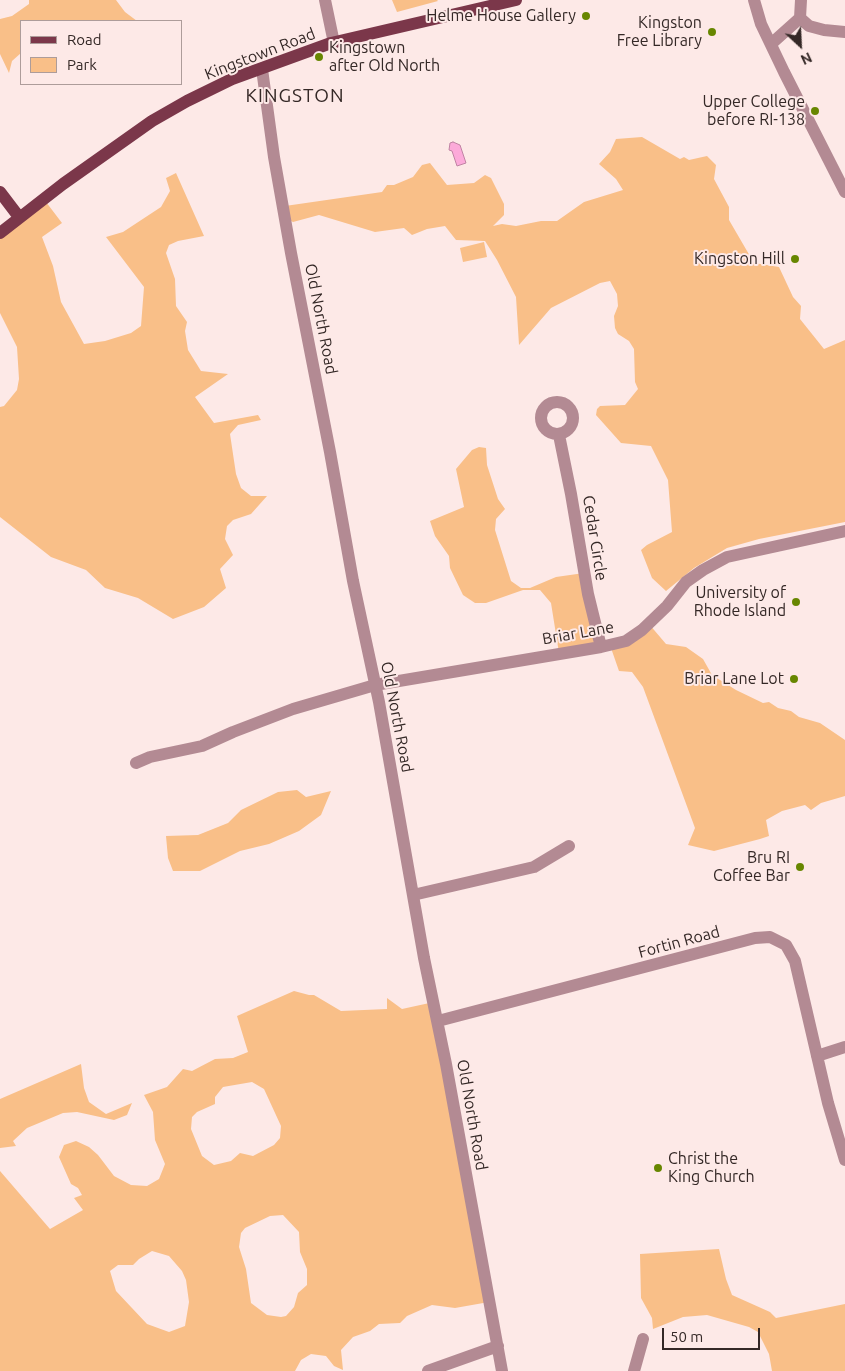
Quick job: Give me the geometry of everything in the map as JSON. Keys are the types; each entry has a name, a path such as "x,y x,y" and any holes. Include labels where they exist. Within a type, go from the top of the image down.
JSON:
{"main road":[{"name":"Kingstown Road","path":"0,233 63,184 152,121 232,79 334,43 516,0"},
{"path":"0,192 20,217"}],"street":[{"path":"325,0 334,43"},
{"path":"754,0 761,24 845,192"},
{"path":"771,44 800,18 801,0"},
{"path":"800,18 809,26 845,32"},
{"name":"Old North Road","path":"262,69 274,157 291,253 353,581 381,712 413,895 502,1371"},
{"name":"Cedar Circle","path":"559,435 588,594 601,647"},
{"name":"Briar Lane","path":"136,763 150,757 202,746 286,711 375,685 601,647 626,641 642,630 667,606 686,582 727,556 845,531"},
{"path":"413,895 534,867 569,846"},
{"name":"Fortin Road","path":"438,1022 755,938 770,937 786,945 795,961 828,1103 845,1160"},
{"path":"817,1056 845,1047"},
{"path":"634,1371 643,1339"},
{"path":"428,1371 498,1346"}],"green space":[{"path":"29,0 116,0 125,12 136,20 20,20 20,54 12,61 9,73 0,54 0,19 12,16 29,4"},
{"path":"392,0 437,0 438,1 397,12"},
{"path":"642,137 680,159 684,157 689,160 707,156 716,165 714,179 729,207 729,220 754,263 779,267 793,297 801,306 800,319 824,349 845,340 845,522 759,539 727,548 694,568 666,591 652,578 641,550 672,532 668,480 651,446 621,443 596,415 597,409 600,406 625,405 638,389 635,382 634,349 629,341 618,334 615,328 614,316 618,306 617,294 610,281 600,283 551,308 519,345 516,297 485,241 456,240 445,226 427,229 412,235 404,228 375,232 319,215 293,222 285,206 382,192 387,185 394,185 413,177 422,165 430,163 447,185 474,183 485,175 491,178 504,204 504,215 493,226 502,224 516,226 541,221 557,221 584,202 623,190 616,179 599,164 610,152 616,139"},
{"path":"176,173 204,236 178,241 169,245 166,253 175,279 176,306 187,322 185,331 188,350 201,371 228,374 195,397 214,423 258,415 261,420 238,425 230,434 236,474 241,488 251,496 267,496 251,514 233,520 227,526 225,539 233,555 220,569 226,588 204,607 173,619 138,598 105,588 86,570 51,557 0,517 0,407 4,406 17,390 19,379 17,347 0,313 0,235 46,202 62,223 42,237 53,266 61,302 84,344 105,341 131,333 141,326 144,287 106,237 123,232 161,207 170,191 166,178"},
{"path":"484,242 487,257 463,262 460,248"},
{"path":"479,447 486,448 487,465 498,499 505,509 496,519 495,530 511,581 521,588 530,588 556,577 584,573 602,644 559,653 551,603 540,590 523,590 486,603 475,603 463,595 450,568 449,556 435,536 430,521 464,507 456,469 472,450"},
{"path":"649,624 666,644 686,647 703,659 712,675 736,690 763,703 769,702 778,708 791,711 799,717 820,723 845,740 845,796 821,803 811,810 805,805 782,811 766,820 769,836 760,839 714,851 688,845 695,828 643,687 632,672 619,671 611,648"},
{"path":"297,790 306,797 331,791 321,815 299,831 269,844 240,851 200,871 173,871 168,858 166,836 198,835 228,823 241,810 278,792"},
{"path":"294,991 314,995 341,1011 387,1009 387,998 402,1009 434,1002 489,1302 455,1308 432,1305 407,1316 400,1323 379,1324 370,1331 353,1337 341,1350 343,1370 334,1366 326,1356 311,1354 301,1360 295,1371 0,1371 0,1171 50,1229 83,1210 74,1198 82,1195 78,1188 71,1184 59,1157 64,1145 76,1141 89,1147 98,1155 114,1176 131,1185 147,1186 159,1179 165,1164 155,1140 153,1112 144,1095 167,1087 183,1069 192,1071 215,1059 233,1058 248,1052 237,1016","holes":["252,1082 264,1089 281,1126 280,1138 274,1145 253,1156 240,1153 231,1161 214,1165 202,1156 191,1129 192,1117 197,1112 215,1104 215,1097 223,1087","283,1215 299,1232 300,1252 307,1269 307,1285 298,1293 294,1307 286,1316 281,1317 267,1315 251,1303 246,1269 239,1247 241,1233 245,1228 270,1216","152,1251 169,1256 182,1271 186,1280 189,1302 185,1326 169,1332 147,1324 116,1291 110,1271 118,1265 133,1265"]},
{"path":"81,1064 84,1088 89,1102 106,1114 132,1103 127,1115 114,1120 77,1112 63,1113 27,1128 13,1141 16,1146 0,1148 0,1099"},
{"path":"719,1249 732,1295 770,1312 776,1318 845,1304 845,1371 772,1371 769,1354 758,1332 749,1327 707,1315 683,1317 653,1329 652,1318 641,1298 640,1254"}],"shaded area":[{"path":"453,142 460,145 466,163 457,166 452,151 449,150 450,143"}],"place":[{"name":"Helme House Gallery","path":"586,16"},
{"name":"Kingston Free Library","path":"712,32"},
{"name":"Kingstown after Old North","path":"319,57"},
{"name":"Upper College before RI-138","path":"815,111"},
{"name":"Kingston Hill","path":"795,259"},
{"name":"University of Rhode Island","path":"796,602"},
{"name":"Briar Lane Lot","path":"794,679"},
{"name":"Bru RI Coffee Bar","path":"800,867"},
{"name":"Christ the King Church","path":"658,1168"}],"district":[{"name":"KINGSTON","path":"295,96"}]}
